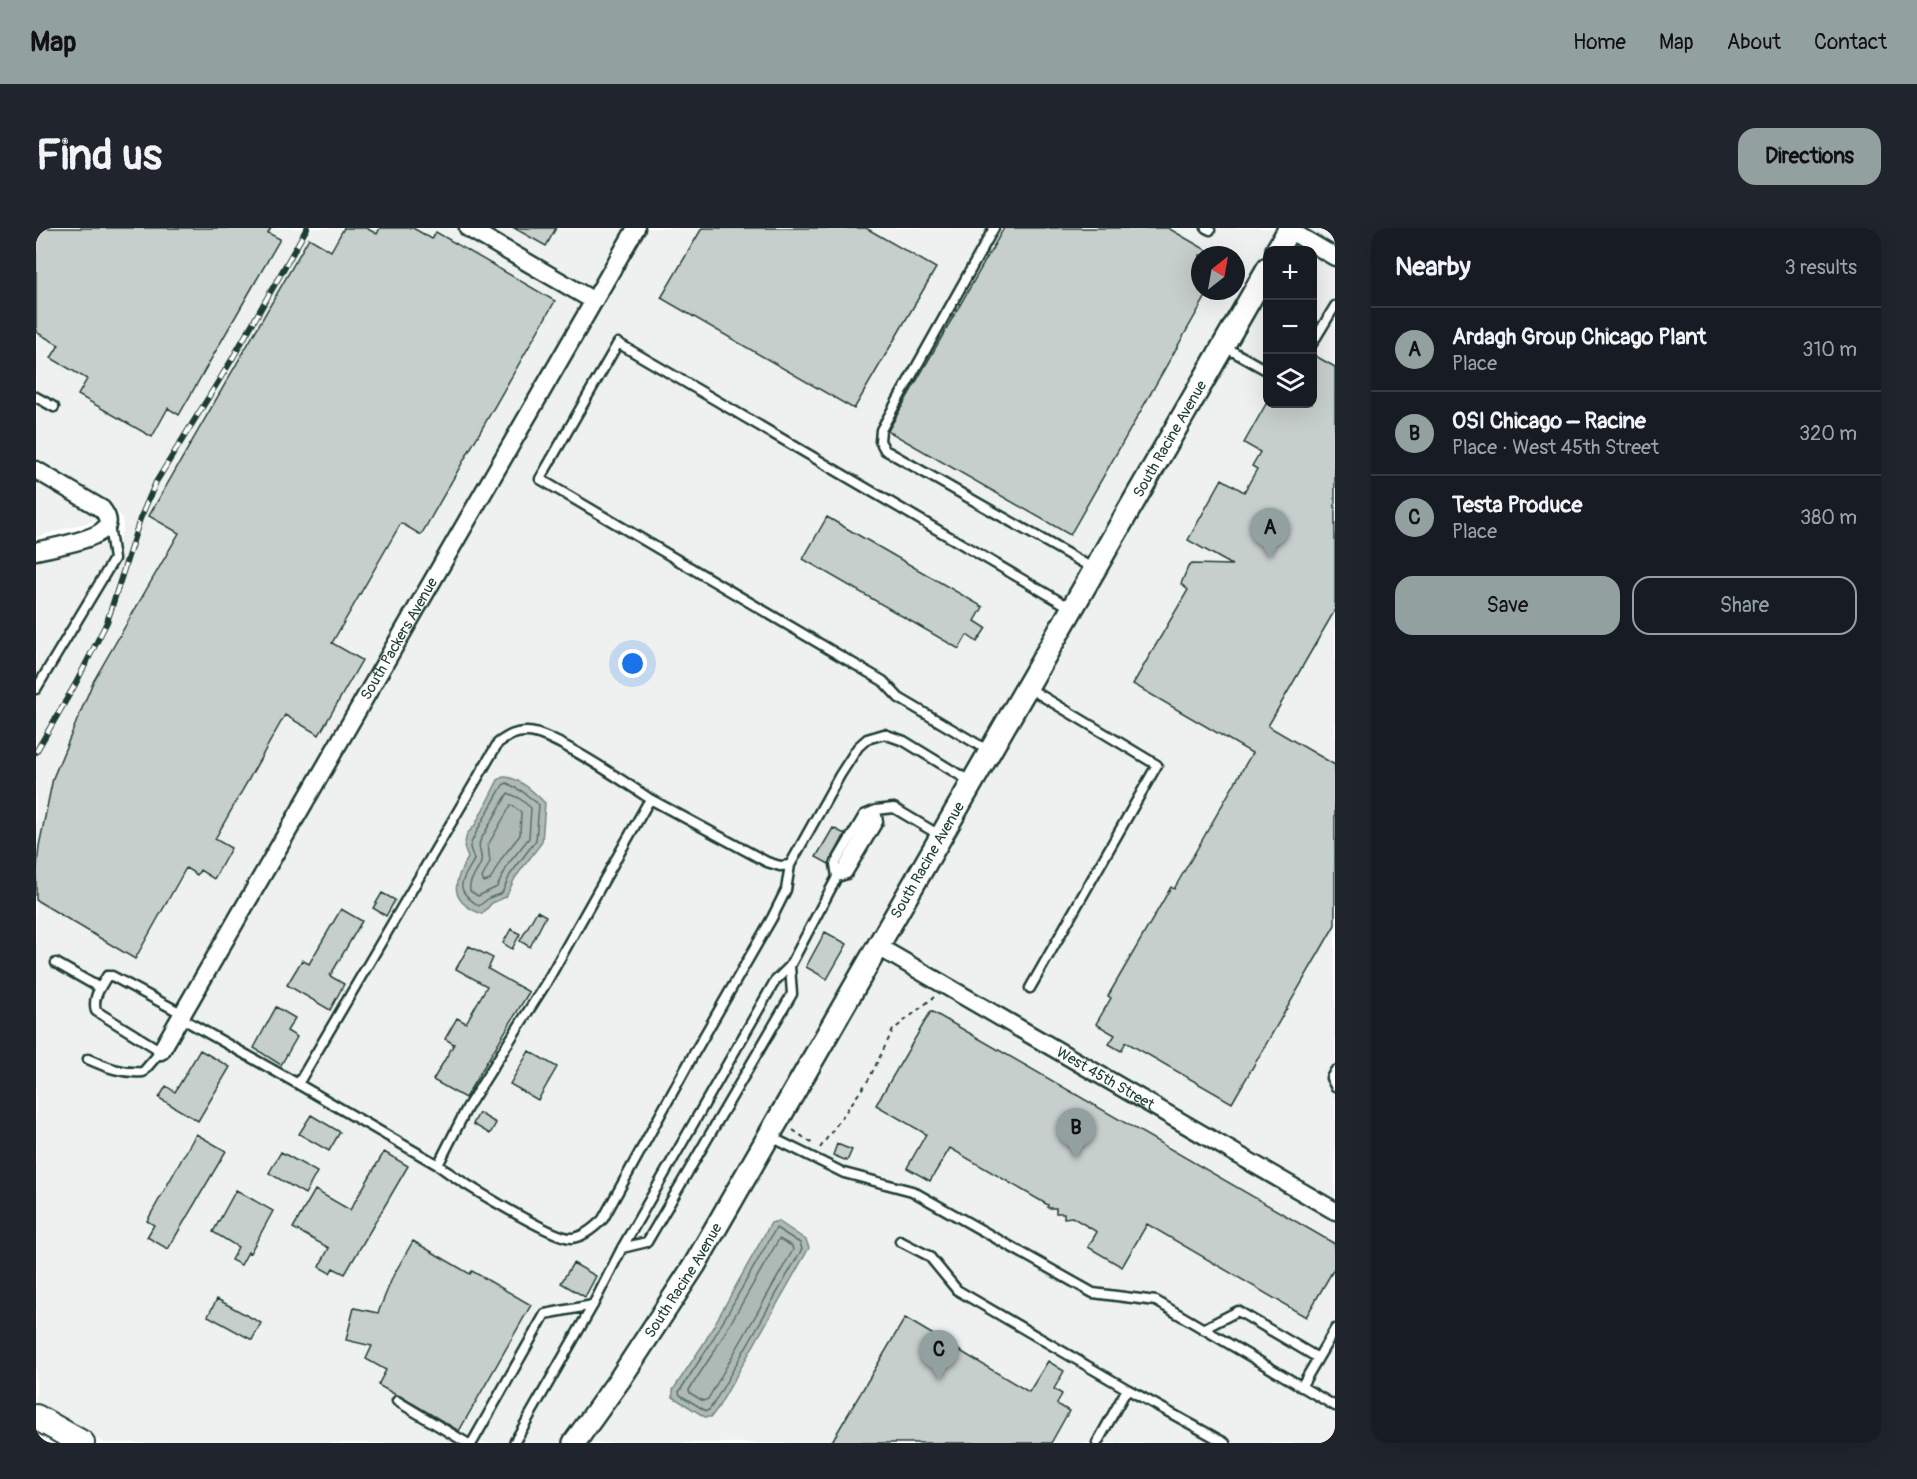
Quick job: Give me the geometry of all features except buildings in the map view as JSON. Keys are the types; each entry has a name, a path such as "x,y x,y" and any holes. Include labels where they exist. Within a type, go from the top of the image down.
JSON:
{"main road":[{"path":"36,1417 82,1443"}],"street":[{"path":"468,228 594,301"},
{"name":"South Packers Avenue","path":"161,1051 636,228"},
{"path":"1279,246 1288,229 1335,256"},
{"name":"South Racine Avenue","path":"574,1443 620,1379 694,1266 1263,276"},
{"path":"36,470 102,509 107,515 108,522 94,535 36,551"},
{"name":"West 45th Street","path":"877,946 1335,1211"}],"lane":[{"path":"994,228 881,430 880,441 885,450 1094,570"},
{"path":"1317,336 1335,306"},
{"path":"989,751 899,698 883,681 540,479 618,343 1072,608"},
{"path":"1222,346 1263,368"},
{"path":"36,397 54,408"},
{"path":"36,689 114,559 108,522"},
{"path":"1027,686 1157,765 1030,988"},
{"path":"298,1084 498,743 508,735 519,732 540,735 650,799 767,862 780,866 790,865"},
{"path":"88,1059 108,1068 131,1073 143,1072 161,1051 99,1014 93,1004 107,976 112,976 438,1165 452,1176 533,1223 559,1236 572,1238 593,1228 603,1218 772,918 786,890 790,865 858,747 867,739 884,734 904,741 971,782"},
{"path":"438,1165 466,1108 546,983 650,799"},
{"path":"514,1443 593,1305 621,1248 775,981 790,966 837,877 835,864 864,815 876,810 894,808 941,836"},
{"path":"837,877 847,874 878,822 876,810"},
{"path":"56,963 100,988"},
{"path":"621,1248 647,1242 792,994 790,966"},
{"path":"1335,1071 1331,1078 1335,1086"},
{"path":"769,1135 844,1173 912,1191 1093,1293 1156,1301 1335,1406"},
{"path":"900,1241 929,1256 957,1290 1225,1443"},
{"path":"472,1443 546,1314 593,1305"},
{"path":"1203,1329 1238,1311 1318,1358"},
{"path":"1301,1387 1335,1329"},
{"path":"1097,1443 1127,1389"},
{"path":"397,1401 466,1443"}],"path":[{"path":"793,1131 820,1148 869,1079 893,1030 934,997"}],"shaded area":[{"path":"36,228 1335,228 1335,1443 104,1443 36,1403 36,562 119,540 123,528 122,518 112,505 36,461"},
{"path":"36,478 98,513 93,521 36,537"}],"water":[{"path":"503,777 520,782 545,803 542,842 515,878 506,897 492,903 482,914 471,909 459,898 457,884 468,858 464,847 467,834 475,825 498,780"},
{"path":"778,1221 806,1240 809,1248 719,1406 711,1417 705,1417 673,1397 673,1390 704,1343 771,1223"}],"railway":[{"path":"36,752 76,683 107,622 140,519 156,482 231,361 307,228"}],"place":[{"name":"Ardagh Group Chicago Plant","path":"1270,558"},
{"name":"OSI Chicago – Racine","path":"1076,1158"},
{"name":"Testa Produce","path":"939,1380"}]}
